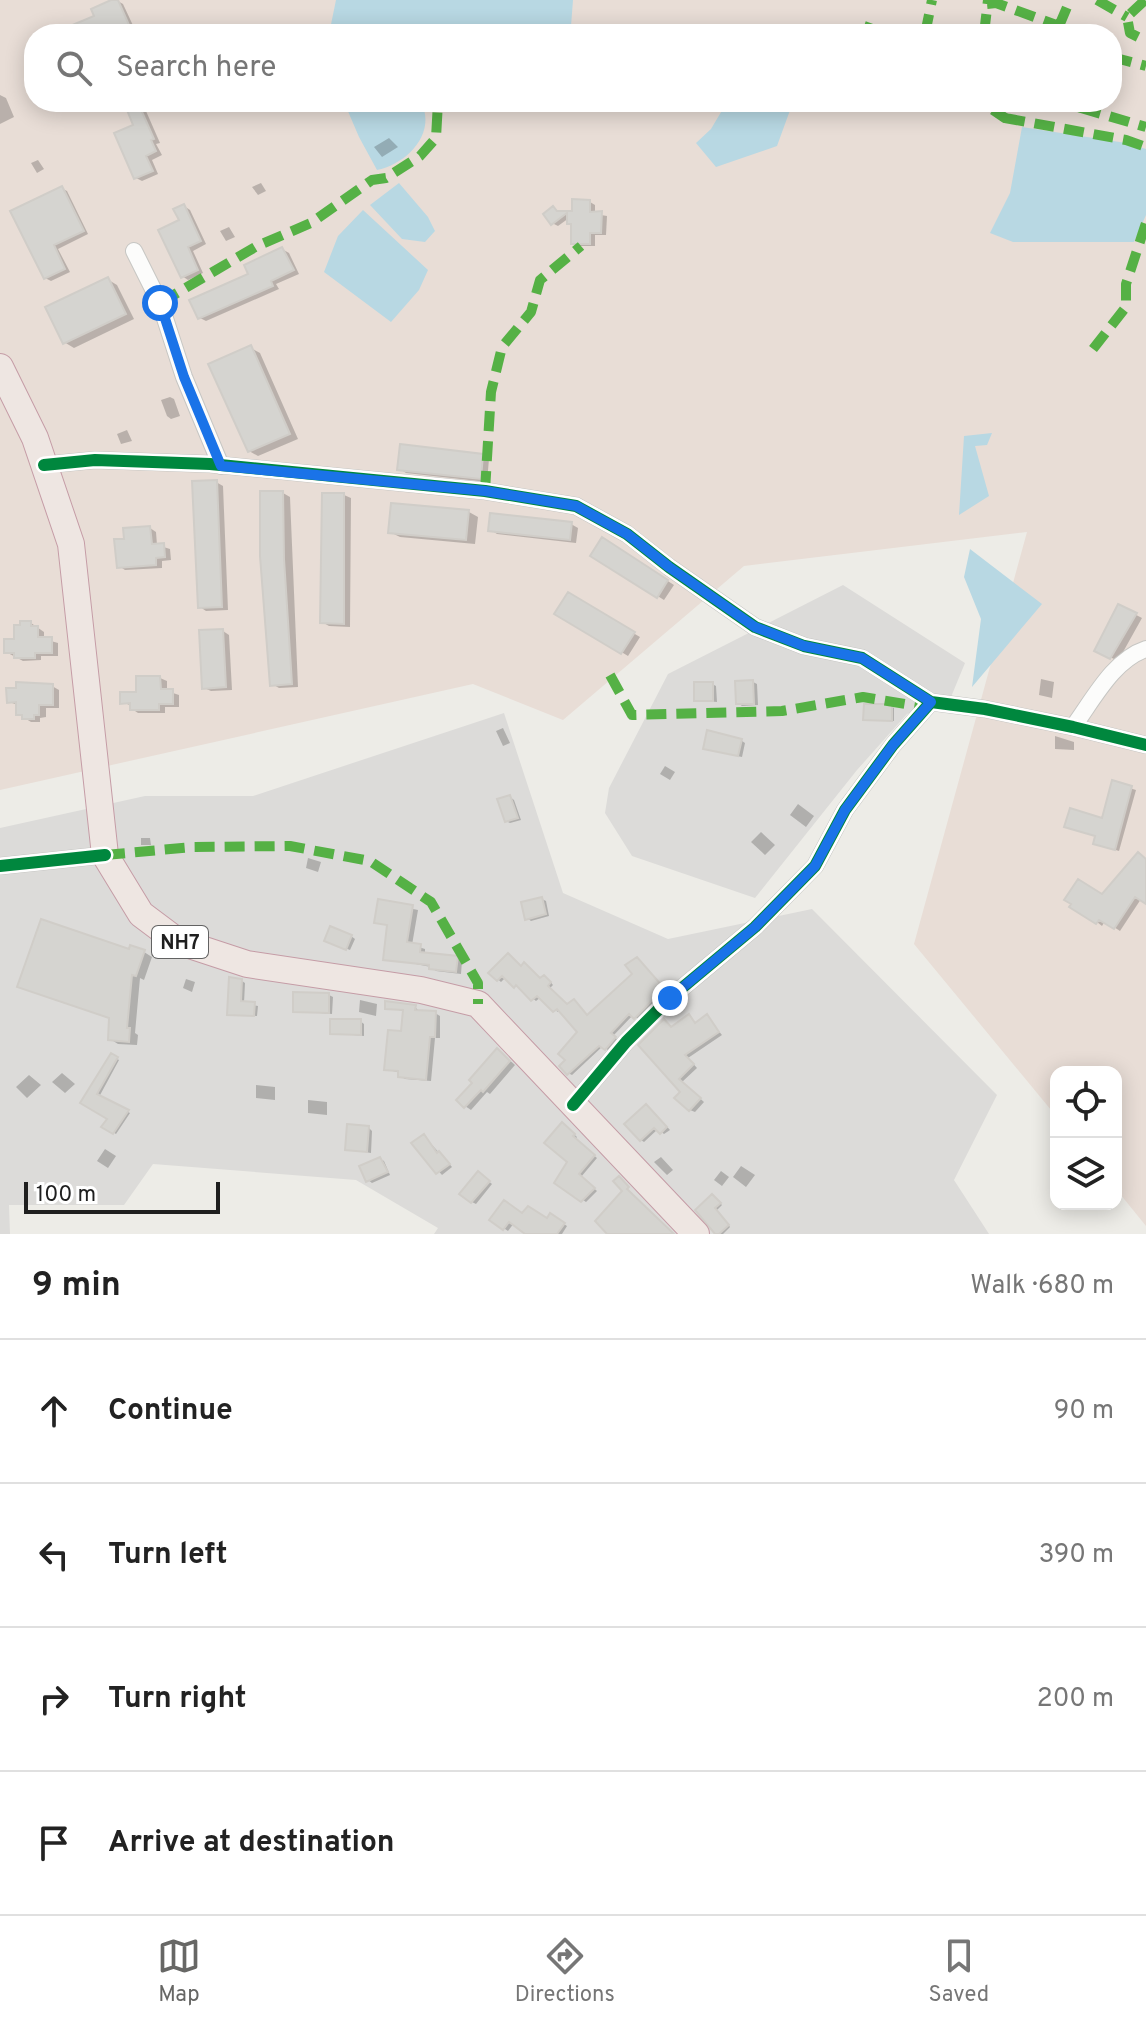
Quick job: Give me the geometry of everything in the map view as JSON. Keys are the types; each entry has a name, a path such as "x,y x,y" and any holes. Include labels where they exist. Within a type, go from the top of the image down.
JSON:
{"highway":[{"name":"NH7","path":"0,367 35,438 71,544 105,855 141,914 177,941 247,964 421,990 478,1004 696,1234"}],"street":[{"path":"134,251 160,303 184,377 221,466"},
{"path":"44,465 95,460 221,466 485,491 576,506 627,534 755,627 804,646 862,658 931,702 985,709 1146,745"},
{"path":"1073,727 1117,668 1133,653 1146,649"},
{"path":"573,1105 626,1042 670,998 755,927 815,866 845,810 893,745 931,702"},
{"path":"0,866 105,855"}],"shaded area":[{"path":"0,0 1146,0 1146,1226 1122,1196 1122,1066 1050,1066 1050,1109 914,944 1027,532 744,566 563,720 473,684 0,790"},
{"path":"843,585 965,663 951,697 907,714 857,770 755,898 632,856 605,813 609,788 668,674"},
{"path":"504,713 563,893 668,939 812,909 997,1095 954,1180 989,1234 434,1234 438,1228 356,1180 153,1164 124,1205 9,1205 10,1234 0,1234 0,828 145,796 253,796"}],"water":[{"path":"336,0 573,0 571,24 331,24"},
{"path":"348,112 424,112 422,136 408,154 388,167 377,170"},
{"path":"721,112 789,112 777,146 716,167 696,143 711,129"},
{"path":"1022,127 1126,143 1146,149 1146,215 1134,242 1013,242 990,233 1010,193"},
{"path":"399,183 428,217 435,231 425,242 402,239 370,205"},
{"path":"363,210 428,270 419,290 391,322 324,272 338,236"},
{"path":"992,433 987,445 975,446 989,496 959,515 964,436"},
{"path":"970,549 1042,604 972,687 981,619 964,577"}],"building":[{"path":"118,0 129,24 75,24 94,16 91,9"},
{"path":"128,112 142,112 156,151 146,156 153,171 134,179 114,133 133,125"},
{"path":"62,186 84,231 54,245 65,269 44,279 10,211"},
{"path":"572,199 590,200 590,212 602,211 601,233 590,233 590,244 571,244 571,224 567,224 567,213 551,225 543,214 553,206 557,211 572,211"},
{"path":"184,204 201,241 188,247 198,270 181,278 158,230 179,220 173,209"},
{"path":"282,247 294,270 271,281 273,286 198,319 189,300 248,274 244,265"},
{"path":"108,277 126,314 63,344 45,307"},
{"path":"251,345 290,434 248,452 208,364"},
{"path":"400,444 483,454 481,479 397,470"},
{"path":"217,480 222,607 198,608 192,481"},
{"path":"260,491 283,491 292,684 270,686 260,556"},
{"path":"322,493 344,493 344,624 320,623"},
{"path":"391,503 469,510 466,540 388,533"},
{"path":"490,513 572,522 570,540 488,531"},
{"path":"150,526 152,544 164,543 165,557 156,558 156,565 117,568 114,539 124,539 123,528"},
{"path":"602,537 668,580 657,598 590,556"},
{"path":"568,592 635,632 621,654 554,614"},
{"path":"1118,604 1137,613 1110,659 1094,651"},
{"path":"20,621 31,621 31,626 38,626 38,637 52,637 52,653 35,653 35,658 14,658 14,653 4,653 4,639 14,639 14,625 20,625"},
{"path":"223,629 226,687 202,689 199,630"},
{"path":"136,676 160,676 161,689 173,689 173,704 159,704 159,710 130,710 130,703 120,704 120,692 136,692"},
{"path":"753,680 754,704 736,704 735,681"},
{"path":"16,682 53,684 53,705 39,705 39,715 34,715 34,719 22,719 22,715 16,715 16,702 7,703 6,688 16,688"},
{"path":"694,682 713,682 713,701 694,701"},
{"path":"864,704 892,704 892,721 863,720"},
{"path":"707,730 742,739 738,756 703,749"},
{"path":"1112,780 1132,786 1115,850 1093,844 1095,836 1064,827 1070,808 1102,818"},
{"path":"510,795 518,818 505,822 497,799"},
{"path":"1138,852 1146,859 1146,904 1135,897 1114,929 1099,920 1096,924 1069,907 1071,904 1064,900 1078,879 1102,894"},
{"path":"542,897 546,914 525,920 521,902"},
{"path":"378,899 413,905 407,942 421,944 420,952 458,956 456,972 429,969 429,965 383,960 387,925 374,923"},
{"path":"41,919 129,949 130,945 145,950 136,976 132,975 127,1028 130,1028 129,1042 108,1040 109,1018 17,987"},
{"path":"330,926 352,935 346,950 324,941"},
{"path":"508,953 521,966 524,962 540,978 544,975 551,982 548,986 567,1004 574,999 587,1015 632,974 625,965 637,957 664,988 634,1019 629,1014 611,1033 616,1037 605,1050 599,1046 567,1075 559,1066 565,1060 558,1054 577,1032 557,1009 553,1012 537,996 531,1001 516,985 514,988 502,976 497,981 488,973"},
{"path":"229,977 242,979 241,1001 255,1002 254,1016 227,1015"},
{"path":"293,992 329,993 329,1013 293,1012"},
{"path":"385,1001 416,1005 415,1010 436,1011 435,1037 430,1037 426,1080 398,1077 398,1071 384,1070 388,1030 401,1031 403,1010 385,1009"},
{"path":"689,1014 695,1023 707,1014 719,1032 685,1055 694,1064 679,1079 701,1098 689,1111 674,1098 680,1092 638,1045 664,1019 671,1027"},
{"path":"330,1019 361,1019 361,1035 330,1034"},
{"path":"497,1048 510,1061 464,1108 456,1100"},
{"path":"111,1053 118,1057 97,1094 129,1110 113,1134 101,1127 107,1119 80,1103"},
{"path":"646,1104 667,1127 660,1134 654,1128 640,1141 624,1124"},
{"path":"562,1122 595,1155 579,1174 595,1188 581,1202 554,1183 567,1162 544,1143"},
{"path":"347,1124 369,1126 367,1152 345,1150"},
{"path":"424,1134 437,1153 439,1151 450,1164 436,1174 411,1143"},
{"path":"380,1157 388,1172 366,1182 359,1166"},
{"path":"478,1171 490,1181 471,1203 459,1194"},
{"path":"619,1176 629,1187 627,1189 674,1234 607,1234 595,1221 622,1191 613,1181"},
{"path":"712,1194 721,1203 715,1208 729,1225 719,1234 715,1234 695,1210"},
{"path":"504,1200 522,1213 528,1206 547,1218 550,1213 565,1223 557,1234 525,1234 509,1222 503,1230 489,1220"}],"marked path":[{"path":"927,24 932,0"},
{"path":"985,24 988,0"},
{"path":"1060,24 1070,0"},
{"path":"1097,0 1127,17"},
{"path":"1145,0 1127,17 1130,33 1146,41"},
{"path":"987,4 996,3 1054,24"},
{"path":"1122,60 1146,66"},
{"path":"160,303 257,246 311,223 372,180 386,178 420,156 436,138 437,112"},
{"path":"996,112 1005,118 1007,112"},
{"path":"1095,112 1146,127"},
{"path":"1005,118 1126,140 1146,147"},
{"path":"1093,349 1126,307 1126,284 1146,223"},
{"path":"485,491 491,392 502,347 531,312 540,280 581,246"},
{"path":"610,675 632,715 782,711 863,697 924,707"},
{"path":"105,855 193,847 290,846 370,861 431,902 478,983 478,1004"}],"cycle path":[{"path":"44,465 95,460 210,464 485,491 576,506 627,534 755,627 804,646 862,658 931,702 985,709 1146,745"},
{"path":"573,1105 626,1042 670,998 755,927 815,866 845,810 893,745 931,702"},
{"path":"0,866 105,855"}],"route":[{"path":"160,303 184,377 221,466 485,491 576,506 627,534 755,627 804,646 862,658 931,702 893,745 845,810 815,866 755,927 670,998"}]}
